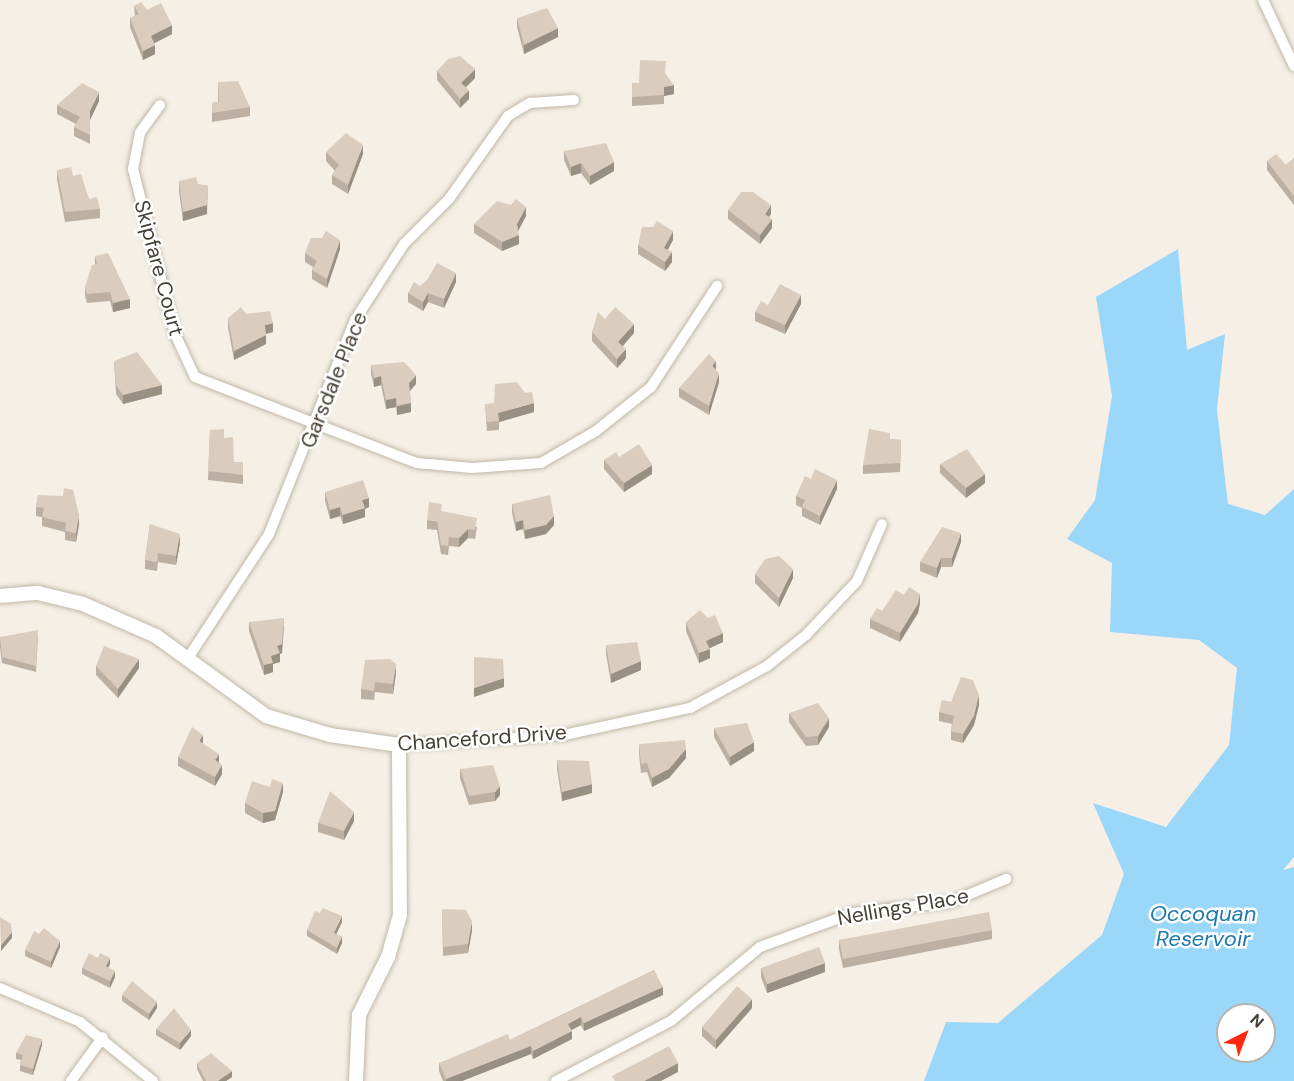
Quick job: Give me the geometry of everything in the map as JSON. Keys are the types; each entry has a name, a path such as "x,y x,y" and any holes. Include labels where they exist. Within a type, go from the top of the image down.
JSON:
{"street":[{"path":"1263,0 1294,66"},
{"name":"Garsdale Place","path":"188,658 269,534 315,426 355,320 404,244 449,199 508,116 530,103 574,100"},
{"name":"Skipfare Court","path":"160,105 140,133 133,169 180,345 195,377 315,426 417,464 472,468 541,463 596,430 651,387 717,286"},
{"name":"Chanceford Drive","path":"0,596 38,593 83,604 156,636 266,716 330,735 399,745 564,735 690,708 767,666 806,635 857,581 882,524"},
{"path":"356,1081 359,1016 388,957 400,915 399,745"},
{"name":"Nellings Place","path":"556,1081 671,1021 760,947 853,913 951,902 1006,879"},
{"path":"0,988 52,1008 103,1037 153,1081"},
{"path":"71,1081 103,1037"}],"water":[{"name":"Occoquan Reservoir","path":"1178,249 1187,350 1225,334 1217,410 1228,504 1265,515 1294,489 1294,857 1283,870 1294,867 1294,1081 924,1081 946,1022 998,1023 1102,935 1124,874 1093,803 1166,827 1229,745 1237,668 1199,640 1110,632 1112,563 1067,539 1095,500 1112,396 1096,297"}],"building":[{"path":"141,2 147,10 161,3 172,25 151,36 155,45 143,51 130,18 139,14 134,6"},
{"path":"547,8 558,28 524,45 517,18"},
{"path":"460,56 475,69 461,83 469,90 460,99 437,71 448,59"},
{"path":"640,60 666,61 665,73 674,85 664,87 664,95 632,97 632,83 639,83"},
{"path":"238,81 250,107 212,113 212,103 219,102 218,82"},
{"path":"82,83 99,92 90,111 90,135 74,127 80,117 57,105"},
{"path":"346,133 363,145 348,185 332,175 339,165 326,152"},
{"path":"606,143 614,162 590,176 581,163 571,167 564,151"},
{"path":"1276,154 1286,165 1294,158 1294,196 1267,161"},
{"path":"71,167 73,176 81,174 89,199 97,197 100,209 65,212 57,170"},
{"path":"196,177 198,184 208,186 207,205 183,212 179,181"},
{"path":"741,192 753,192 771,205 765,214 772,219 760,235 728,210"},
{"path":"516,199 526,207 517,224 519,235 502,242 474,224 497,201 511,205"},
{"path":"657,221 673,231 664,248 672,252 665,262 638,245 642,227 653,227"},
{"path":"326,231 340,240 327,279 312,270 317,261 305,253 311,238 322,238"},
{"path":"108,253 130,299 113,303 110,292 87,294 85,287 92,265 97,264 95,256"},
{"path":"437,263 456,273 444,299 428,293 423,302 408,293 414,282 420,286 427,280"},
{"path":"780,284 801,295 785,325 755,312 761,301 768,305"},
{"path":"241,307 246,314 270,311 273,323 265,325 266,335 234,351 228,318"},
{"path":"615,307 634,324 618,342 626,349 617,359 592,332 598,312 605,319"},
{"path":"137,352 162,385 123,395 116,385 114,361"},
{"path":"709,354 716,361 712,366 719,373 709,406 679,388"},
{"path":"404,362 416,375 409,383 411,403 397,406 396,398 386,400 381,376 374,378 371,365"},
{"path":"517,382 525,393 532,392 534,403 498,413 499,421 487,422 485,404 494,403 495,384"},
{"path":"224,429 224,438 233,437 234,462 243,462 243,475 208,471 210,430"},
{"path":"869,429 890,433 890,439 901,440 900,463 863,465"},
{"path":"639,444 652,465 624,483 604,460 616,452 619,457"},
{"path":"967,449 985,474 966,488 940,464"},
{"path":"815,469 837,480 820,516 802,507 805,500 796,496 805,476 811,479"},
{"path":"363,480 369,498 362,500 365,508 343,515 340,507 330,510 325,492"},
{"path":"64,488 73,490 79,515 76,533 65,531 66,523 42,517 44,508 36,507 38,495 63,496"},
{"path":"550,495 554,516 546,525 525,530 523,520 516,522 512,504"},
{"path":"429,502 442,504 441,511 477,518 475,530 468,529 459,538 449,537 448,546 441,545 437,521 427,520"},
{"path":"150,524 180,534 176,556 158,553 157,562 145,560"},
{"path":"942,527 961,533 952,558 941,558 937,568 920,562"},
{"path":"779,556 793,569 779,598 755,574 765,559"},
{"path":"909,587 920,594 918,604 900,633 870,619 877,608 882,611 896,590 904,595"},
{"path":"700,610 708,618 715,615 723,633 706,641 710,649 699,653 686,622"},
{"path":"284,618 282,644 277,646 280,653 271,656 273,663 264,665 249,622"},
{"path":"38,630 36,666 2,657 0,637"},
{"path":"637,642 641,661 611,674 606,645"},
{"path":"104,646 139,659 118,689 96,666"},
{"path":"474,657 503,659 504,678 474,688"},
{"path":"390,659 396,664 393,684 375,682 374,691 361,689 365,660"},
{"path":"961,677 973,680 979,695 974,716 963,734 951,731 954,716 939,712 942,700 951,702"},
{"path":"818,703 829,718 818,736 806,737 789,713"},
{"path":"747,723 754,742 730,757 714,728"},
{"path":"192,727 203,735 199,741 219,754 215,760 222,765 215,777 178,757"},
{"path":"685,740 686,749 669,769 652,778 647,763 641,764 639,744"},
{"path":"557,760 589,761 592,784 562,792"},
{"path":"493,765 500,786 495,792 469,796 460,769"},
{"path":"272,779 283,783 275,811 263,813 245,803 252,781 270,787"},
{"path":"330,791 354,812 344,831 318,823"},
{"path":"323,908 342,916 334,933 342,936 337,948 307,930 315,911 320,913"},
{"path":"442,909 466,910 472,921 468,944 443,947"},
{"path":"989,912 992,930 843,959 839,940"},
{"path":"0,917 11,924 12,932 1,945"},
{"path":"44,928 60,941 51,962 25,950 34,931 39,934"},
{"path":"819,947 825,963 767,984 761,968"},
{"path":"89,953 98,958 100,953 110,958 106,966 115,971 110,981 82,968"},
{"path":"654,970 663,987 584,1023 581,1017 568,1024 572,1031 533,1051 531,1046 446,1079 439,1063 508,1034 510,1040"},
{"path":"132,981 157,1002 149,1014 122,995"},
{"path":"737,986 752,999 716,1040 702,1027"},
{"path":"174,1008 191,1030 180,1043 156,1029"},
{"path":"26,1035 42,1039 33,1069 20,1065 23,1055 16,1053"},
{"path":"669,1046 678,1063 644,1081 615,1081 612,1076"},
{"path":"211,1053 232,1071 218,1081 206,1081 197,1063"}]}
